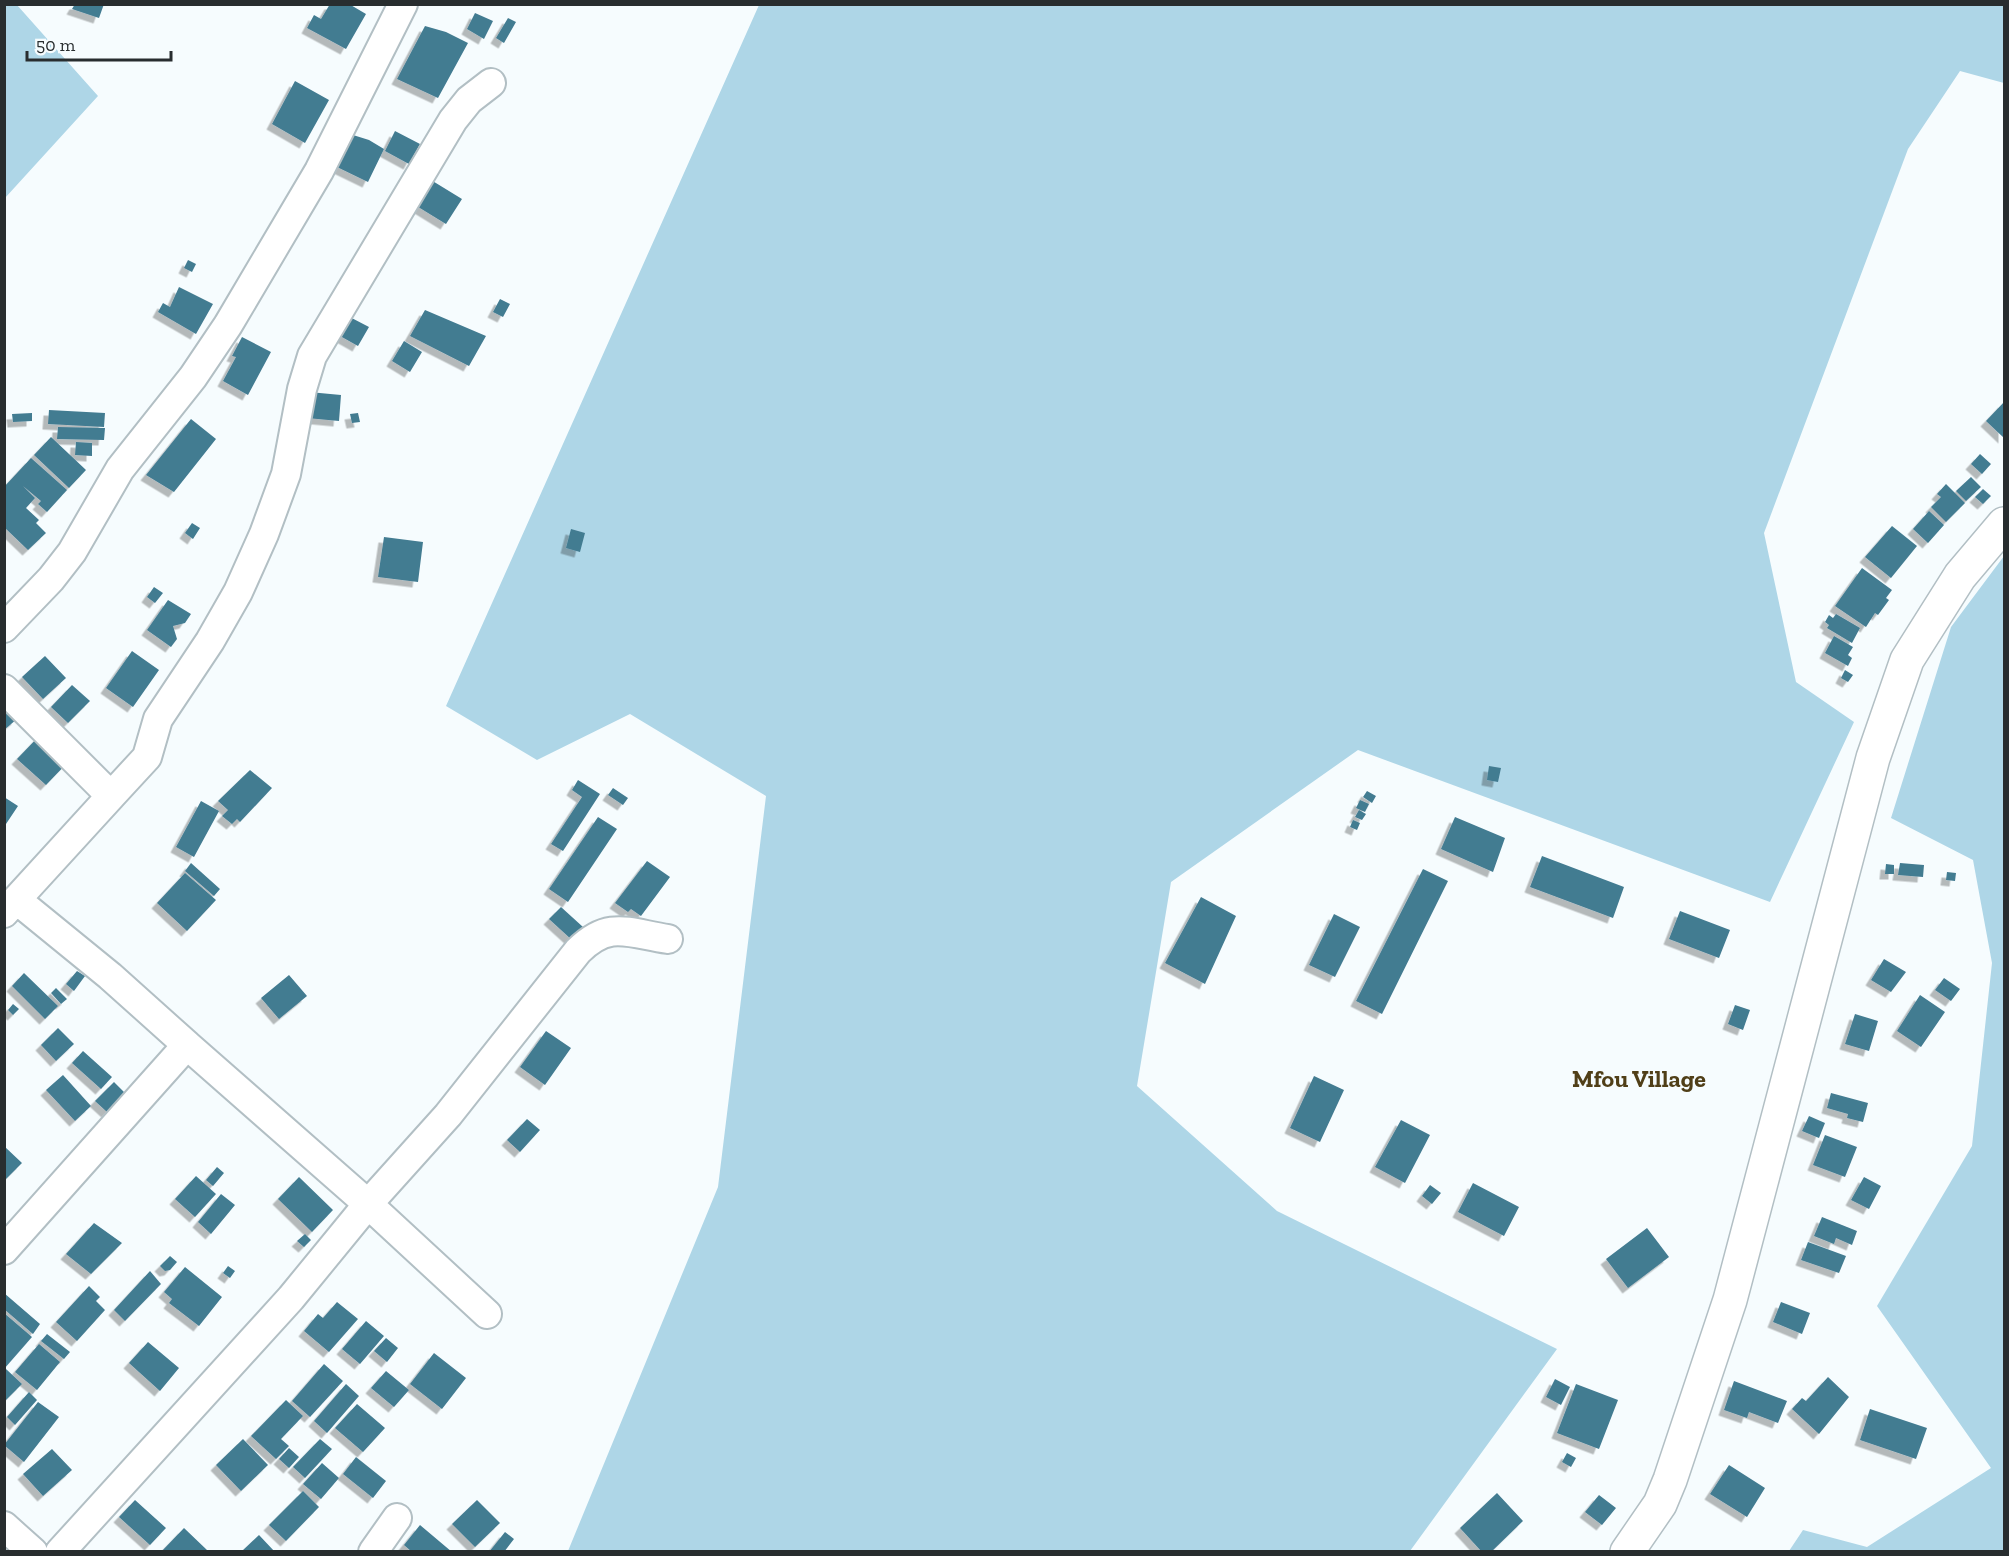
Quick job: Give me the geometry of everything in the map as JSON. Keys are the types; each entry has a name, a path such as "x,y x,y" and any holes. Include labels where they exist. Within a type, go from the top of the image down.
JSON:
{"main road":[{"path":"1627,1551 1660,1504 1670,1480 1730,1300 1873,758 1907,660 1960,576 2004,524"}],"street":[{"path":"4,628 51,579 72,552 120,469 194,377 228,325 319,171 403,4"},
{"path":"487,1314 368,1204 110,976 11,907 147,757 158,719 210,641 238,592 264,534 286,474 302,389 312,356 453,120 469,100 491,83"},
{"path":"4,689 111,796"},
{"path":"60,1551 291,1298 368,1204 448,1115 538,998 592,937 611,930 668,939"},
{"path":"4,1250 187,1045"},
{"path":"372,1551 397,1518"},
{"path":"4,1526 33,1551"}],"shaded area":[{"path":"5,4 17,5 98,96 5,198"},
{"path":"759,5 2004,5 2004,83 1960,71 1908,149 1764,533 1796,682 1854,722 1770,902 1358,750 1171,882 1137,1086 1277,1211 1557,1349 1410,1551 568,1551 718,1187 766,796 630,714 537,760 446,706"},
{"path":"2004,556 2004,1551 1789,1551 1803,1530 1867,1547 1991,1468 1877,1306 1972,1146 1992,963 1973,860 1891,818 1951,627"}],"building":[{"path":"75,4 104,4 99,18 72,9"},
{"path":"330,4 349,4 366,14 346,49 307,28 314,15 321,19"},
{"path":"475,13 493,21 484,39 467,29"},
{"path":"508,18 516,22 504,43 496,38"},
{"path":"425,26 446,32 468,43 438,98 397,79"},
{"path":"295,81 329,100 305,143 272,124"},
{"path":"395,131 420,144 409,164 385,151"},
{"path":"353,135 369,140 384,149 368,182 337,167"},
{"path":"431,180 462,199 446,224 415,205"},
{"path":"188,260 196,264 192,272 184,268"},
{"path":"179,287 213,304 196,334 158,312 163,303 170,307"},
{"path":"500,299 510,304 503,317 493,312"},
{"path":"425,310 486,336 469,366 410,336"},
{"path":"344,314 369,327 358,346 333,332"},
{"path":"242,337 271,352 248,395 223,381 236,357 232,356"},
{"path":"404,341 422,352 410,372 392,361"},
{"path":"309,392 341,395 339,421 307,418"},
{"path":"2004,402 2004,438 1986,421"},
{"path":"49,410 105,413 104,427 48,424"},
{"path":"32,413 32,421 13,422 12,414"},
{"path":"358,413 360,422 352,423 350,414"},
{"path":"191,419 216,439 174,492 146,475"},
{"path":"58,427 105,428 104,440 57,439"},
{"path":"51,437 86,470 69,488 34,455"},
{"path":"76,442 92,443 92,456 75,455"},
{"path":"1980,454 1991,464 1982,474 1971,464"},
{"path":"31,458 67,490 47,512 38,504 41,501 23,486 35,498 26,508 39,520 36,523 46,533 28,550 4,527 4,487"},
{"path":"1971,477 1981,487 1966,501 1956,491"},
{"path":"1946,484 1965,503 1946,522 1931,507 1941,497 1937,494"},
{"path":"1983,489 1991,496 1983,504 1975,497"},
{"path":"1929,511 1944,525 1928,543 1913,529"},
{"path":"192,523 200,528 193,539 185,533"},
{"path":"1892,526 1917,546 1891,578 1865,557"},
{"path":"571,529 585,533 580,552 566,548"},
{"path":"384,537 423,542 418,582 378,577"},
{"path":"1862,568 1892,590 1886,598 1889,600 1878,615 1875,613 1866,627 1835,606"},
{"path":"154,587 163,593 155,603 147,597"},
{"path":"168,600 191,614 185,623 173,626 177,639 171,647 147,630"},
{"path":"1836,614 1860,628 1852,643 1827,628 1829,625 1825,622 1829,615 1833,618"},
{"path":"1834,636 1853,647 1848,655 1852,658 1848,666 1825,653"},
{"path":"132,651 159,670 133,707 106,688"},
{"path":"45,656 66,678 43,699 22,677"},
{"path":"1845,670 1853,675 1848,682 1841,678"},
{"path":"72,685 90,701 68,723 51,707"},
{"path":"4,705 17,719 4,730"},
{"path":"42,733 70,760 46,785 17,759"},
{"path":"1489,766 1501,768 1498,782 1487,780"},
{"path":"250,770 272,788 240,822 237,819 232,824 222,816 228,810 218,801"},
{"path":"578,780 600,794 563,851 551,844 582,797 572,790"},
{"path":"613,788 628,798 623,805 608,795"},
{"path":"1367,791 1376,796 1372,803 1363,797"},
{"path":"4,797 18,806 4,827"},
{"path":"1360,800 1369,804 1365,812 1356,808"},
{"path":"201,801 219,811 194,857 176,847"},
{"path":"1359,810 1366,814 1362,820 1355,817"},
{"path":"598,817 617,829 568,902 549,889"},
{"path":"1455,817 1505,838 1493,872 1441,849"},
{"path":"1353,820 1360,823 1357,830 1350,827"},
{"path":"1542,856 1624,887 1613,918 1530,887"},
{"path":"647,861 670,877 641,916 631,909 628,912 615,903"},
{"path":"191,863 220,889 214,896 185,871"},
{"path":"1900,863 1924,865 1923,877 1898,875"},
{"path":"1886,864 1894,865 1894,874 1885,874"},
{"path":"1423,869 1448,881 1382,1014 1356,1001"},
{"path":"1947,872 1956,873 1955,881 1946,880"},
{"path":"185,873 216,900 187,931 157,903"},
{"path":"1201,897 1236,916 1205,984 1165,963"},
{"path":"561,907 583,927 572,940 549,919"},
{"path":"1680,911 1730,930 1719,958 1669,939"},
{"path":"1334,914 1360,927 1335,977 1309,965"},
{"path":"1884,959 1906,972 1891,992 1871,980"},
{"path":"77,971 85,976 74,991 66,984"},
{"path":"24,973 58,1006 45,1019 12,986"},
{"path":"289,975 307,996 279,1019 261,998"},
{"path":"1944,978 1960,989 1951,1001 1935,990"},
{"path":"56,988 67,999 61,1004 51,993"},
{"path":"1920,995 1945,1012 1921,1047 1897,1031"},
{"path":"13,1004 19,1009 13,1015 8,1010"},
{"path":"1735,1005 1750,1010 1743,1030 1728,1024"},
{"path":"1855,1014 1878,1021 1869,1051 1845,1044"},
{"path":"58,1028 74,1044 56,1061 41,1045"},
{"path":"546,1031 571,1048 545,1085 520,1067"},
{"path":"83,1051 112,1077 101,1089 72,1063"},
{"path":"63,1075 91,1106 75,1121 46,1090"},
{"path":"1314,1076 1344,1090 1320,1142 1290,1128"},
{"path":"114,1082 125,1093 107,1112 95,1101"},
{"path":"1831,1093 1868,1103 1863,1122 1847,1118 1848,1114 1827,1108"},
{"path":"1809,1116 1825,1123 1819,1138 1802,1131"},
{"path":"527,1119 540,1130 520,1152 507,1140"},
{"path":"1401,1120 1430,1135 1405,1183 1375,1167"},
{"path":"1825,1135 1857,1147 1845,1177 1813,1165"},
{"path":"4,1146 22,1163 4,1181"},
{"path":"217,1167 224,1173 213,1186 206,1180"},
{"path":"196,1176 216,1194 195,1217 175,1199"},
{"path":"299,1177 333,1210 312,1232 278,1199"},
{"path":"1864,1177 1881,1186 1869,1209 1851,1200"},
{"path":"1473,1183 1519,1207 1504,1236 1458,1212"},
{"path":"1430,1185 1441,1193 1432,1204 1422,1196"},
{"path":"221,1194 235,1205 211,1234 198,1222"},
{"path":"1822,1217 1857,1231 1852,1245 1836,1238 1834,1244 1814,1236"},
{"path":"94,1223 122,1243 91,1274 66,1254"},
{"path":"1647,1228 1669,1257 1628,1288 1606,1259"},
{"path":"305,1234 311,1240 304,1247 297,1241"},
{"path":"1808,1242 1846,1256 1839,1273 1801,1260"},
{"path":"170,1256 177,1262 170,1270 165,1271 160,1266"},
{"path":"228,1266 235,1271 230,1278 223,1273"},
{"path":"185,1267 222,1297 199,1326 169,1303 172,1299 164,1292"},
{"path":"150,1271 161,1284 125,1321 114,1310"},
{"path":"89,1286 100,1297 96,1301 105,1310 77,1341 56,1322"},
{"path":"4,1293 40,1324 33,1334 4,1309"},
{"path":"337,1302 358,1319 329,1352 304,1331 318,1314 323,1318"},
{"path":"1781,1302 1810,1313 1802,1334 1773,1322"},
{"path":"4,1313 32,1337 4,1369"},
{"path":"366,1321 384,1336 360,1364 342,1349"},
{"path":"47,1334 70,1352 64,1359 41,1341"},
{"path":"386,1338 398,1348 387,1362 374,1351"},
{"path":"148,1342 179,1368 160,1391 129,1363"},
{"path":"39,1344 60,1362 37,1390 15,1372"},
{"path":"434,1353 466,1378 442,1409 410,1384"},
{"path":"324,1364 343,1381 310,1417 292,1401"},
{"path":"6,1369 22,1384 4,1402 4,1370"},
{"path":"386,1371 409,1390 394,1407 371,1388"},
{"path":"1828,1377 1849,1397 1819,1434 1792,1409 1802,1398 1806,1401"},
{"path":"1555,1379 1570,1387 1561,1405 1546,1397"},
{"path":"1734,1381 1787,1401 1778,1423 1749,1412 1747,1418 1724,1410"},
{"path":"346,1384 359,1396 327,1433 314,1421"},
{"path":"1576,1384 1618,1400 1599,1449 1557,1433"},
{"path":"29,1392 37,1400 15,1425 7,1417"},
{"path":"286,1400 303,1416 281,1439 289,1446 276,1459 251,1436"},
{"path":"38,1402 59,1417 24,1462 4,1445"},
{"path":"357,1404 385,1428 363,1452 335,1428"},
{"path":"1870,1409 1927,1428 1916,1459 1860,1440"},
{"path":"243,1439 268,1465 241,1491 216,1465"},
{"path":"320,1439 332,1449 305,1478 293,1467"},
{"path":"289,1448 299,1457 289,1468 279,1459"},
{"path":"52,1449 72,1470 43,1496 23,1474"},
{"path":"1567,1453 1576,1458 1571,1467 1562,1462"},
{"path":"356,1457 386,1481 373,1498 343,1474"},
{"path":"322,1463 339,1478 321,1499 303,1484"},
{"path":"1729,1465 1765,1488 1747,1517 1710,1494"},
{"path":"303,1491 319,1507 286,1541 269,1525"},
{"path":"1497,1493 1523,1521 1491,1552 1482,1552 1460,1528"},
{"path":"1599,1495 1616,1508 1602,1525 1585,1512"},
{"path":"135,1500 166,1528 150,1545 119,1517"},
{"path":"477,1500 500,1523 475,1547 452,1524"},
{"path":"420,1525 452,1552 412,1552 404,1545"},
{"path":"184,1528 207,1550 161,1552"},
{"path":"505,1532 514,1539 504,1552 489,1552"},
{"path":"259,1535 275,1552 241,1552"}],"district":[{"name":"Mfou Village","path":"1639,1078"}]}
